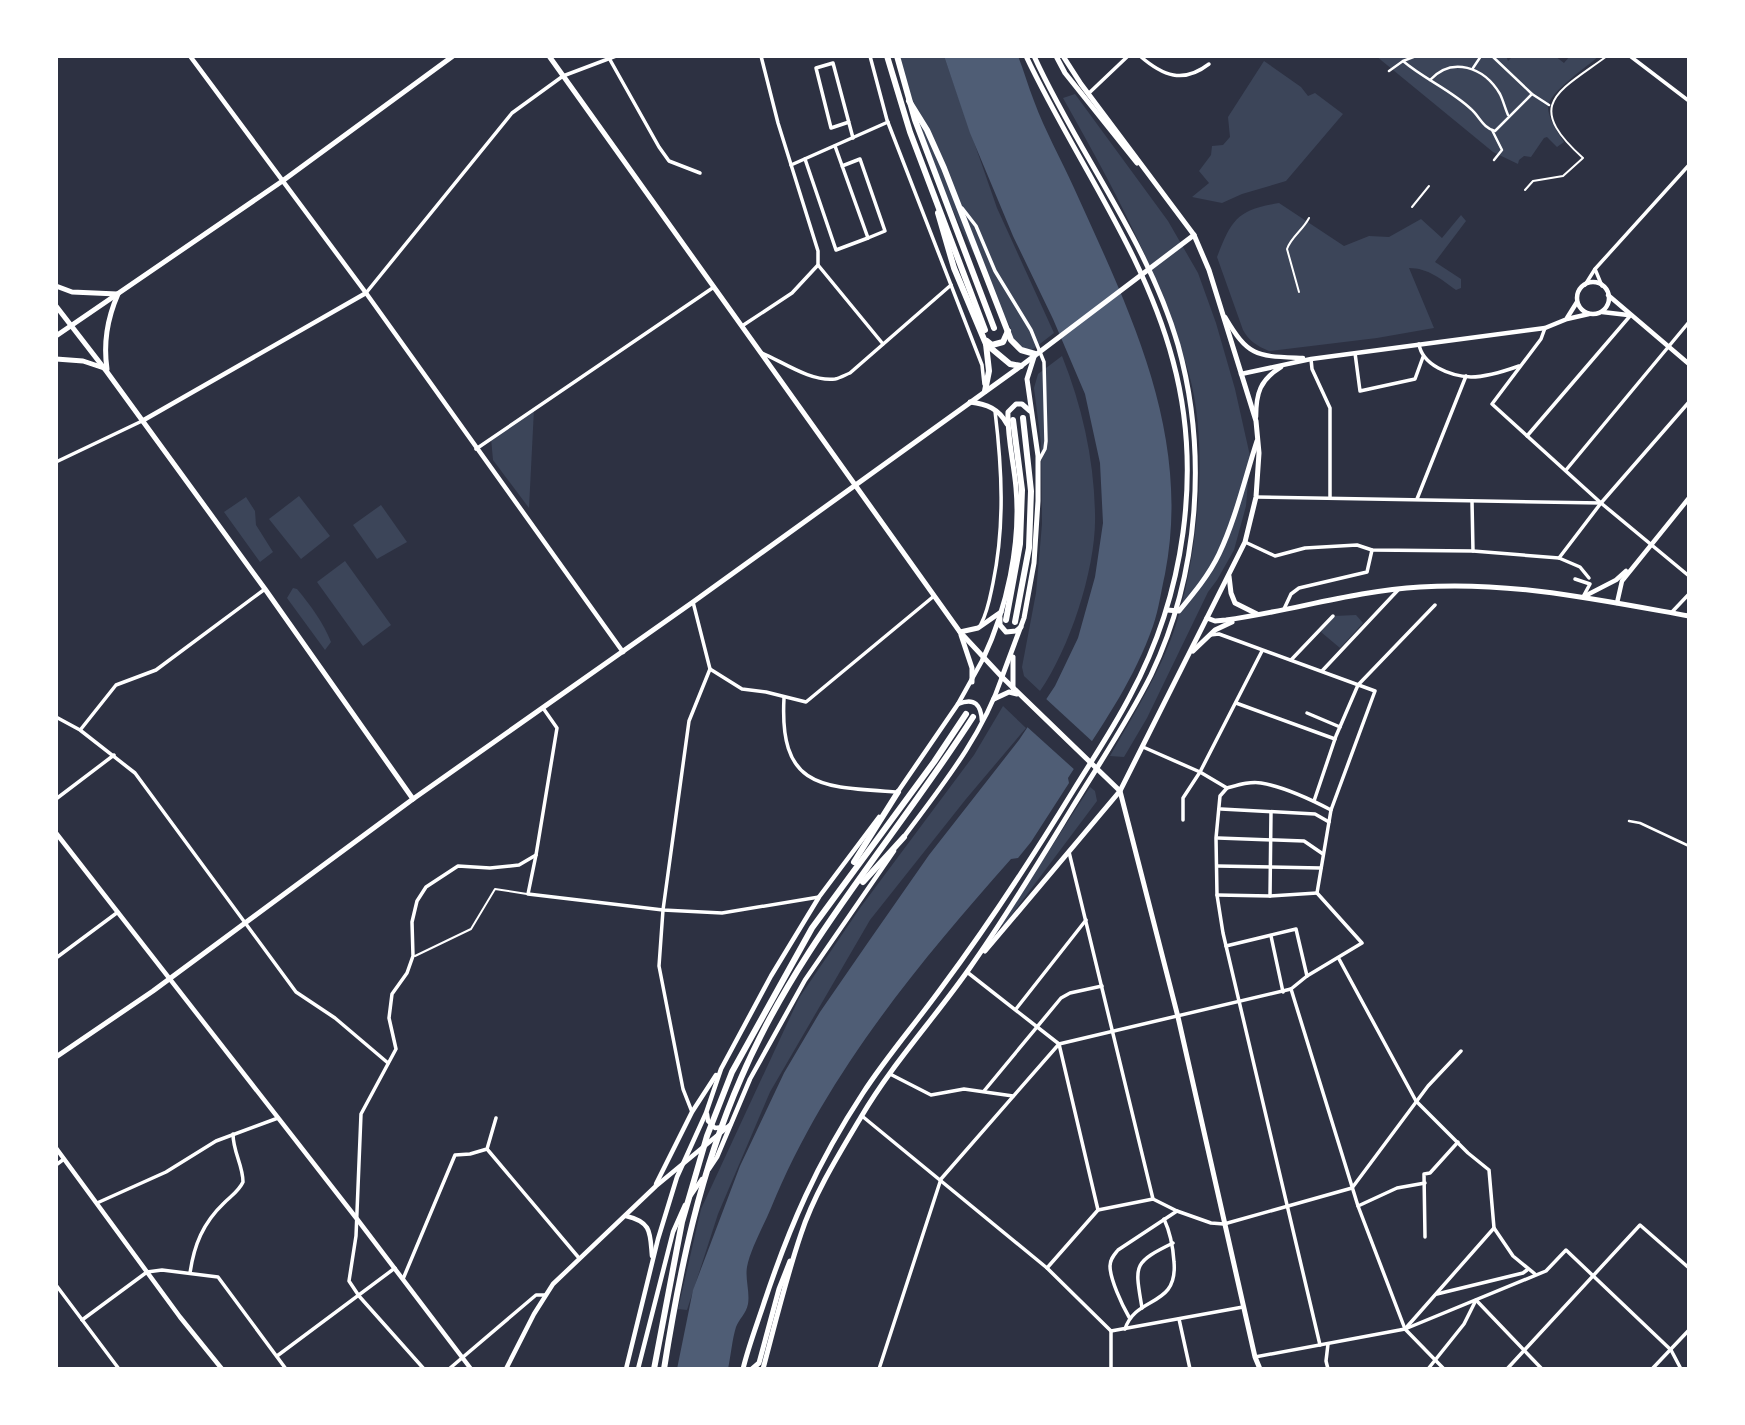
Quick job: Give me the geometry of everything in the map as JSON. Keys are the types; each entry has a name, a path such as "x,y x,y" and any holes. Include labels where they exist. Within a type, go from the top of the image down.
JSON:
{"highway":[{"path":"887,56 911,132 985,330"},
{"path":"897,56 909,101 994,328"},
{"path":"909,101 927,130 1015,346 1035,354"},
{"path":"927,174 954,268 984,341 989,371 985,391"},
{"path":"984,341 992,345 1003,342 1009,330"},
{"path":"984,341 1010,364 1021,366"},
{"path":"1018,625 1029,548 1031,502 1023,418"},
{"path":"1006,620 1020,544 1022,490 1010,422"},
{"path":"664,1369 689,1230 717,1136 741,1076 794,977 945,760 970,716 831,900"},
{"path":"654,1369 682,1222 707,1136 732,1072 812,928 898,792"},
{"path":"843,904 904,837"}],"main road":[{"path":"56,337 281,182 453,56"},
{"path":"549,56 960,632 1011,690 1020,695 1120,791 1178,1017 1243,1307 1260,1369"},
{"path":"1026,56 1138,267 1163,327 1181,397 1187,475 1181,548 1167,610 1130,697 1057,818 992,917 873,1077 817,1171 784,1243 744,1366 752,1369 759,1363 779,1289 801,1232 862,1116 890,1074 967,972 1120,791 1245,542 1256,497 1256,421 1209,270 1194,234 1088,94 1063,56"},
{"path":"967,972 1035,868 1138,700 1161,652 1177,611 1189,548 1195,473 1191,410 1178,347 1157,289 1034,56"},
{"path":"1056,56 1065,73 1119,143 1163,192"},
{"path":"56,1057 170,979 413,799 1021,366 1194,234"},
{"path":"56,286 72,292 118,293"},
{"path":"106,370 107,323 118,293"},
{"path":"56,306 106,370 265,589 413,799"},
{"path":"1011,690 1013,651 1034,563 1038,462 1027,379 1035,354"},
{"path":"56,359 83,361 106,370"},
{"path":"970,402 995,409 1010,422"},
{"path":"984,659 1000,612 1014,550 1017,492 1008,412 1016,404 1027,407 1032,413"},
{"path":"1167,610 1179,611 1200,586 1219,554 1258,438"},
{"path":"1229,574 1235,603 1257,614"},
{"path":"1207,618 1215,621 1237,619 1399,589 1440,586 1519,588 1689,616"},
{"path":"1000,612 1000,625 1006,632 1016,631 1018,625"},
{"path":"960,632 978,628 1000,612"},
{"path":"1188,656 1208,636 1237,619"},
{"path":"960,632 972,668 972,682"},
{"path":"1002,677 1013,651"},
{"path":"995,699 1011,690"},
{"path":"763,1369 801,1232"}],"street":[{"path":"190,56 366,293 622,652"},
{"path":"56,462 142,421 366,293 512,113 563,76 616,56"},
{"path":"761,56 818,251 818,265 883,344"},
{"path":"870,56 888,122 982,366 985,391"},
{"path":"1088,94 1128,56"},
{"path":"1140,56 1164,72 1179,77 1197,73 1209,64"},
{"path":"1389,71 1393,66 1416,56"},
{"path":"1473,68 1481,56"},
{"path":"1492,56 1532,94 1549,106"},
{"path":"1630,56 1689,102"},
{"path":"610,58 669,161 699,173"},
{"path":"1403,61 1473,110 1488,129 1492,130 1502,150 1494,160"},
{"path":"849,122 831,128 816,68 833,62 849,122 853,138"},
{"path":"1430,80 1448,67 1460,65 1473,68 1496,89 1509,116"},
{"path":"1492,130 1495,131 1532,94"},
{"path":"792,165 888,122"},
{"path":"835,146 868,238"},
{"path":"805,159 836,250 885,231 860,159 842,166"},
{"path":"1567,319 1577,301 1578,292 1595,269 1689,165"},
{"path":"956,200 976,226 995,271 1028,324 1044,362 1046,441 1038,462"},
{"path":"742,326 792,293 818,265"},
{"path":"1595,269 1608,295 1689,365"},
{"path":"1584,285 1593,283 1602,286"},
{"path":"761,353 824,379 837,379 850,373 951,285"},
{"path":"476,449 714,287"},
{"path":"1601,312 1607,305 1608,295"},
{"path":"1577,301 1581,309 1589,314"},
{"path":"1221,308 1238,338 1253,352 1268,356 1311,359"},
{"path":"1240,374 1311,359 1545,328 1567,319 1601,312 1631,317"},
{"path":"1527,436 1631,317"},
{"path":"1566,470 1689,322"},
{"path":"1545,328 1541,339 1492,404 1601,503 1689,576"},
{"path":"1355,353 1360,391 1415,379 1423,357 1419,344"},
{"path":"1423,357 1446,371 1466,376 1491,374 1522,365"},
{"path":"1311,359 1312,369 1330,408 1330,498"},
{"path":"1256,421 1258,389 1273,372 1285,364"},
{"path":"1417,499 1466,376"},
{"path":"1559,558 1601,503 1689,401"},
{"path":"978,628 987,610 998,561 1003,514 995,409"},
{"path":"1256,497 1601,503"},
{"path":"1617,603 1622,581 1689,498"},
{"path":"1472,500 1473,551"},
{"path":"1245,542 1275,556 1305,548 1357,545 1372,550 1473,551 1559,558 1580,567 1589,578"},
{"path":"1284,609 1291,594 1298,588 1367,572 1372,550"},
{"path":"1582,597 1616,580 1635,564"},
{"path":"1575,579 1590,584 1582,597"},
{"path":"80,730 116,685 156,670 265,589"},
{"path":"1322,671 1399,589"},
{"path":"1671,613 1689,594"},
{"path":"710,669 742,689 806,702 934,596"},
{"path":"692,1112 684,1089 659,966 663,910 688,721 710,669 693,602"},
{"path":"1314,801 1335,739 1358,685 1435,605"},
{"path":"1291,660 1333,616"},
{"path":"1228,624 1227,633 1230,638"},
{"path":"1208,636 1219,634 1375,691 1331,810 1317,893"},
{"path":"1183,820 1183,798 1200,772 1262,651"},
{"path":"655,1187 692,1112 721,1069 771,976 819,897 898,792 958,704 984,659"},
{"path":"638,1369 673,1232 682,1208 717,1157 753,1075 806,980 904,837 953,771 995,699 1002,677"},
{"path":"784,698 783,726 787,751 805,774 831,787 898,792"},
{"path":"958,704 967,700 976,702 981,708 982,722"},
{"path":"1236,703 1335,739"},
{"path":"543,708 557,728 537,855 528,894 663,910 722,913 819,897"},
{"path":"1307,713 1340,727"},
{"path":"56,717 80,730 135,773 296,992 335,1018 388,1063"},
{"path":"1143,747 1200,772 1227,788"},
{"path":"56,799 114,755"},
{"path":"1320,1345 1226,946 1217,895 1216,838 1220,796 1227,788 1246,783 1260,783 1314,801 1331,810"},
{"path":"1220,809 1315,814 1329,822"},
{"path":"1270,896 1271,812"},
{"path":"1629,821 1640,823 1689,846"},
{"path":"56,833 471,1369"},
{"path":"1216,838 1304,841 1323,853"},
{"path":"1069,850 1153,1199"},
{"path":"424,1369 359,1296 349,1281 357,1219 361,1114 396,1049 389,1018 392,994 407,973 412,957 412,922 417,901 426,887 458,866 489,868 519,865 537,855"},
{"path":"1217,866 1321,868"},
{"path":"1217,895 1317,893"},
{"path":"879,1369 941,1179 1059,1044 1291,989 1307,976 1362,943 1317,893"},
{"path":"56,958 118,912"},
{"path":"1016,1009 1086,920"},
{"path":"1226,946 1296,929 1307,976"},
{"path":"1270,936 1283,992"},
{"path":"1339,959 1416,1101 1489,1170 1494,1228 1513,1256 1535,1274"},
{"path":"967,972 1059,1044 1098,1210"},
{"path":"984,1091 1065,995 1102,986"},
{"path":"1291,989 1358,1206 1405,1329 1444,1369"},
{"path":"1047,1268 1098,1210 1153,1199 1211,1223 1224,1224 1352,1188 1416,1101 1461,1051"},
{"path":"626,1369 652,1261 681,1165 706,1113 721,1069"},
{"path":"890,1074 932,1095 964,1089 1013,1096"},
{"path":"706,1113 708,1121 715,1128 731,1124"},
{"path":"862,1116 1047,1268 1111,1331 1111,1369"},
{"path":"97,1203 166,1172 216,1141 278,1118"},
{"path":"487,1149 496,1118"},
{"path":"506,1369 545,1295 579,1258 655,1187 731,1124"},
{"path":"190,1273 201,1232 243,1182 242,1167 235,1154 233,1134"},
{"path":"1425,1237 1424,1174 1430,1172 1458,1142"},
{"path":"56,1148 222,1369"},
{"path":"487,1149 579,1258"},
{"path":"403,1279 455,1155 487,1149"},
{"path":"56,1165 64,1159"},
{"path":"1358,1206 1397,1188 1425,1183"},
{"path":"1129,1317 1112,1276 1112,1258 1118,1250 1177,1211"},
{"path":"626,1216 638,1219 650,1233 652,1261"},
{"path":"1125,1329 1129,1317 1173,1284 1175,1276 1172,1243 1164,1219"},
{"path":"1507,1369 1640,1225 1689,1268"},
{"path":"1405,1329 1494,1228"},
{"path":"1142,1308 1138,1267 1151,1254 1172,1243"},
{"path":"1255,1357 1405,1329 1546,1271 1566,1250 1671,1350 1681,1369"},
{"path":"277,1356 395,1268"},
{"path":"82,1320 147,1272 162,1270 218,1277 286,1369"},
{"path":"1435,1295 1527,1270"},
{"path":"56,1285 119,1369"},
{"path":"449,1369 536,1296 545,1295"},
{"path":"1476,1300 1542,1369"},
{"path":"1428,1369 1464,1324 1476,1300"},
{"path":"1111,1331 1243,1307"},
{"path":"1179,1319 1190,1369"},
{"path":"1652,1369 1689,1330"},
{"path":"1328,1344 1325,1361 1328,1369"},
{"path":"765,1360 769,1369"}],"lane":[{"path":"1525,190 1533,181 1563,176 1583,158 1564,140 1552,118 1550,108 1553,99 1607,56"},
{"path":"1412,207 1429,186"},
{"path":"1299,292 1287,249 1309,218"},
{"path":"412,957 471,929 495,889 528,894"}],"shaded area":[{"path":"900,56 944,56 997,208 1054,333 1032,350 1018,348 1011,340 1011,329 946,196 919,127"},
{"path":"944,56 1018,56 1043,123 1135,328 1163,423 1170,472 1171,522 1160,600 1145,647 1126,686 1031,842 1018,858 1011,859 908,981 846,1068 818,1113 793,1159 751,1253 747,1272 748,1304 736,1327 728,1369 677,1369 693,1290 740,1166 784,1073 820,1012 929,855 1019,740 1055,686 1078,638 1095,577 1103,523 1100,463 1085,394 1013,236 970,133"},
{"path":"1376,56 1506,56 1508,61 1513,56 1555,56 1564,63 1570,56 1599,56 1562,87 1550,101 1550,116 1564,142 1557,147 1547,137 1544,138 1531,157 1524,156 1518,164 1493,152"},
{"path":"1264,61 1301,87 1308,96 1315,93 1343,114 1286,181 1222,203 1192,197 1209,183 1199,171 1211,155 1212,146 1223,145 1230,137 1228,117"},
{"path":"1075,94 1168,221 1198,273 1235,389 1250,456 1246,506 1234,550 1208,592 1147,718 1124,757 1110,756 1165,654 1184,594 1197,514 1199,433 1186,362 1159,288 1107,178 1063,98"},
{"path":"1279,203 1344,246 1369,236 1389,237 1421,219 1442,238 1461,215 1466,221 1435,262 1461,279 1461,288 1456,290 1428,272 1409,268 1434,328 1269,351 1257,345 1243,330 1217,257 1238,218 1254,209"},
{"path":"1062,356 1081,413 1089,453 1094,493 1094,534 1080,606 1062,652 1040,691 1024,676 1022,667 1036,593 1042,524 1041,443 1034,388 1038,374"},
{"path":"534,409 529,508 493,460 491,438"},
{"path":"299,496 330,536 301,559 269,519"},
{"path":"246,497 255,511 256,525 273,552 260,562 224,512"},
{"path":"381,505 407,542 377,559 353,525"},
{"path":"345,561 391,625 363,646 317,582"},
{"path":"293,588 302,595 324,628 331,642 325,650 287,598"},
{"path":"1356,615 1363,623 1340,648 1321,632 1334,616"},
{"path":"1003,706 1026,728 870,920 770,1092 718,1214 687,1310 678,1309 701,1209 799,998 860,908 974,755"},
{"path":"1090,787 1095,791 1097,801 1004,925 1001,925"}],"pier":[{"path":"1044,697 1094,743 1076,771 1025,725"}]}
